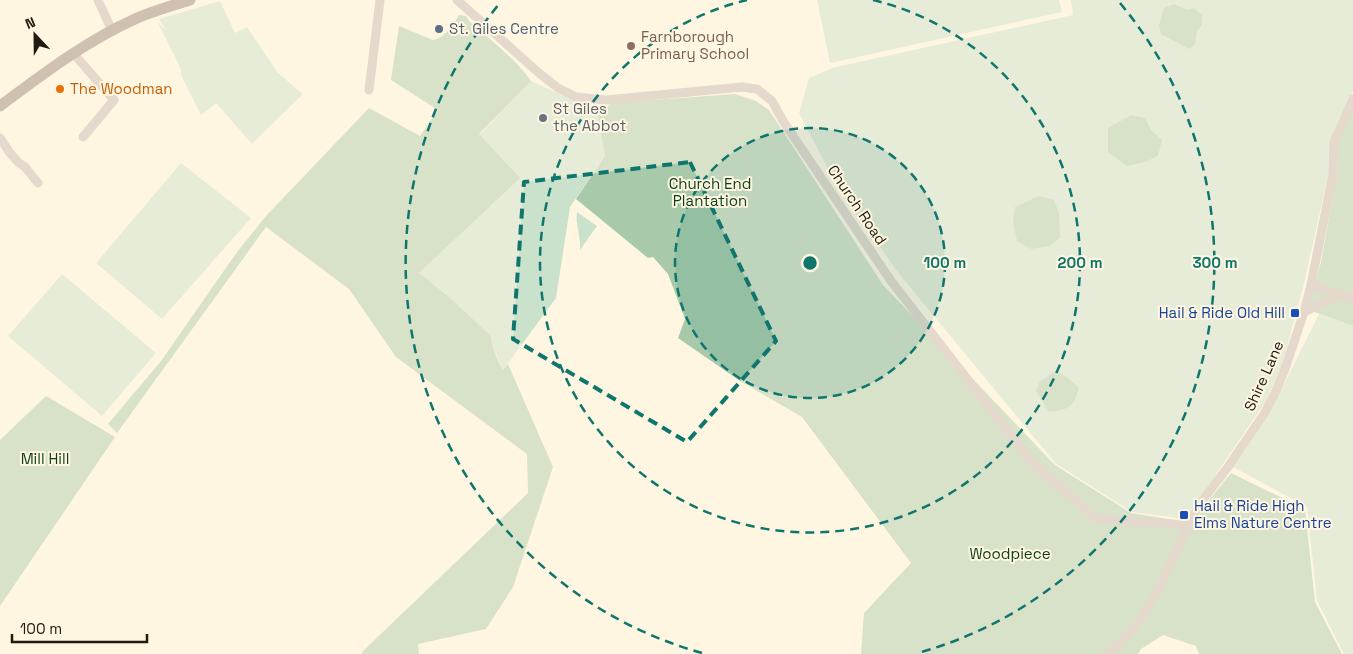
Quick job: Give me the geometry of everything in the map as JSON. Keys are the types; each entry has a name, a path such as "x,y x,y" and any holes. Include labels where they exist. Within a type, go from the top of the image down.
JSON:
{"main road":[{"path":"0,106 56,64 112,31 146,14 190,0"}],"street":[{"path":"98,0 112,31"},
{"path":"369,90 380,0"},
{"name":"Church Road","path":"457,0 539,73 558,88 576,97 606,100 742,87 757,89 772,101 783,121 891,281 1032,462 1096,519 1188,525"},
{"path":"73,53 114,100 83,137"},
{"name":"Shire Lane","path":"1106,654 1118,646 1140,620 1158,589 1188,525 1202,501 1264,414 1285,369 1311,285 1333,174 1334,142 1353,99"},
{"path":"0,138 10,153 19,163 26,167 38,183"},
{"path":"1311,285 1353,299"},
{"path":"1304,312 1340,295"}],"highlighted area":[{"path":"690,162 776,341 687,442 513,339 524,182"}],"green space":[{"path":"817,0 1059,0 1062,12 830,63"},
{"path":"1071,0 1353,0 1353,91 1331,141 1329,172 1303,288 1282,365 1266,401 1185,519 1132,512 1056,464 900,275 838,188 799,113 809,78 832,68 1073,15"},
{"path":"220,1 235,33 247,27 278,73 303,94 252,144 216,103 201,115 157,21 166,31 159,19"},
{"path":"1174,4 1188,10 1194,8 1202,15 1202,25 1197,31 1195,45 1189,49 1161,34 1159,25 1164,8"},
{"path":"459,15 466,16 473,25 512,58 531,81 479,134 520,178 419,273 450,298 491,336 499,362 503,370 508,364 553,467 513,587 486,629 418,644 419,654 363,654 361,653 528,493 527,454 396,357 349,289 266,227 117,433 108,424 161,361 237,252 266,216 369,108 420,136 438,110 391,80 399,26 433,40 445,34"},
{"path":"531,81 597,111 605,156 570,207 556,298 503,370 492,346 491,336 419,273 519,178 479,135"},
{"name":"Woodpiece","path":"735,94 756,101 769,110 883,285 1055,465 1131,513 1195,522 1206,504 1231,473 1305,509 1315,602 1342,654 1199,654 1196,646 1163,635 1141,649 1138,654 861,654 864,613 911,563 802,417 740,381 678,338 685,319 668,274 653,257 648,258 576,199 605,156 597,111 601,112 611,103"},
{"path":"1353,109 1353,326 1309,310 1321,262 1337,174 1338,143"},
{"path":"1131,115 1145,118 1151,130 1162,140 1158,156 1145,162 1127,166 1108,152 1108,128"},
{"path":"181,163 251,218 162,319 96,263"},
{"path":"1039,196 1054,200 1059,213 1060,238 1049,246 1031,249 1017,241 1013,222 1015,207"},
{"path":"577,212 597,226 580,250 580,240"},
{"path":"62,274 156,353 102,416 8,336"},
{"path":"1319,314 1353,326 1353,654 1344,654 1317,601 1307,507 1233,467 1267,418"},
{"path":"1056,371 1067,377 1079,388 1075,399 1066,409 1049,412 1036,391 1040,381"},
{"name":"Mill Hill","path":"46,396 115,437 0,606 0,440"}],"place":[{"name":"St. Giles Centre","path":"439,29"},
{"name":"Farnborough Primary School","path":"631,46"},
{"name":"The Woodman","path":"60,89"},
{"name":"St Giles the Abbot","path":"543,118"},
{"name":"Hail & Ride Old Hill","path":"1295,313"},
{"name":"Hail & Ride High Elms Nature Centre","path":"1184,515"}],"park label":[{"name":"Church End Plantation","path":"710,192"}]}
